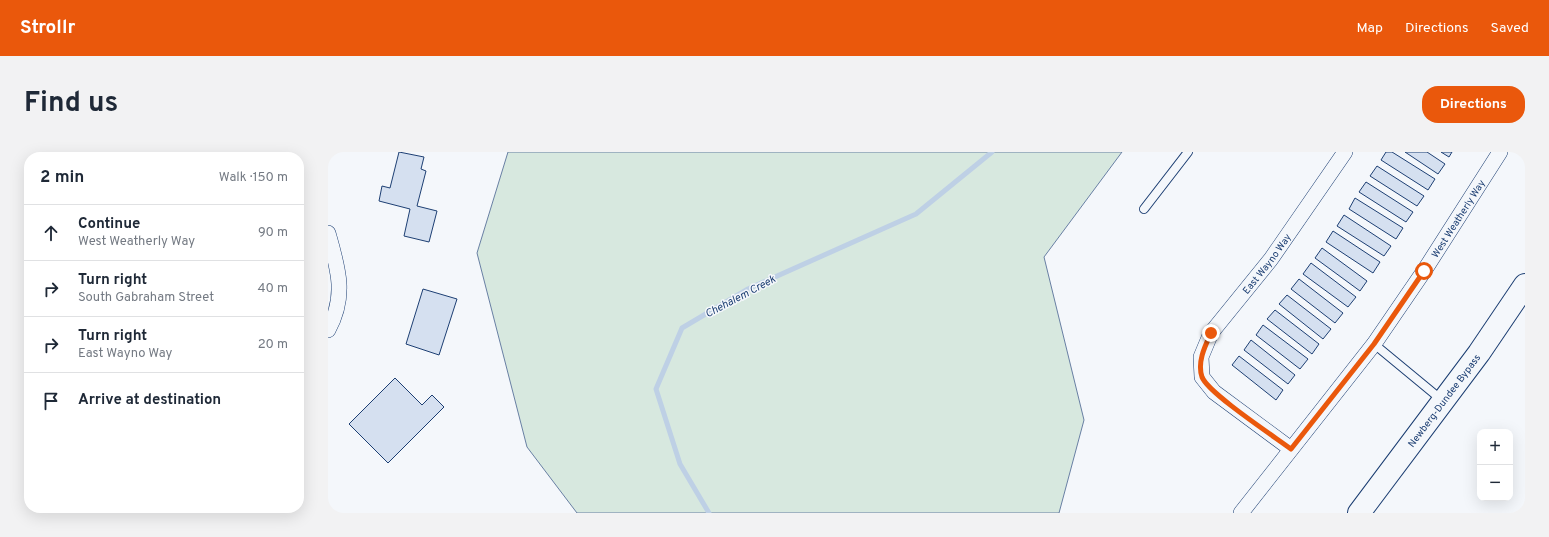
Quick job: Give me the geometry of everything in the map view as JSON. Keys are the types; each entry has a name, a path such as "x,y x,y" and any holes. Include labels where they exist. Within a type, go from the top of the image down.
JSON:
{"highway":[{"name":"Newberg-Dundee Bypass","path":"1359,513 1479,353 1525,285"}],"street":[{"name":"East Wayno Way","path":"1291,449 1214,392 1202,377 1201,357 1211,333 1271,259 1345,152"},
{"name":"West Weatherly Way","path":"1241,513 1374,344 1424,271 1500,152"},
{"path":"328,234 340,286 335,318 328,330"}],"lane":[{"path":"1144,209 1188,152"},
{"path":"1374,344 1444,401"}],"shaded area":[{"path":"508,152 1122,152 1044,257 1084,420 1059,513 577,513 527,447 477,253"}],"building":[{"path":"399,152 424,157 421,169 426,171 417,206 437,211 429,242 404,236 410,209 379,201 382,186 390,188"},
{"path":"1386,152 1392,152 1435,179 1428,190 1381,160"},
{"path":"1405,152 1427,152 1445,164 1438,174"},
{"path":"1441,152 1452,152 1449,157"},
{"path":"1377,166 1424,196 1417,206 1370,176"},
{"path":"1366,182 1413,212 1406,222 1359,192"},
{"path":"1355,198 1403,228 1396,239 1349,209"},
{"path":"1344,215 1391,246 1384,256 1337,226"},
{"path":"1333,231 1380,262 1373,273 1326,242"},
{"path":"1322,248 1367,281 1360,291 1315,258"},
{"path":"1311,263 1356,297 1348,307 1303,274"},
{"path":"1299,279 1343,313 1335,323 1291,289"},
{"path":"423,289 457,299 439,355 406,344"},
{"path":"1287,295 1331,329 1323,339 1279,304"},
{"path":"1275,310 1319,344 1312,354 1267,319"},
{"path":"1263,325 1308,359 1300,369 1256,335"},
{"path":"1251,340 1295,375 1288,384 1244,350"},
{"path":"1239,356 1283,390 1276,400 1232,365"},
{"path":"395,378 422,405 432,395 444,407 388,463 349,424"}],"waterway":[{"name":"Chehalem Creek","path":"709,513 680,464 656,389 682,328 748,289 916,214 992,152"}],"route":[{"path":"1211,333 1201,357 1202,377 1214,392 1291,449 1374,344 1424,271"}]}
